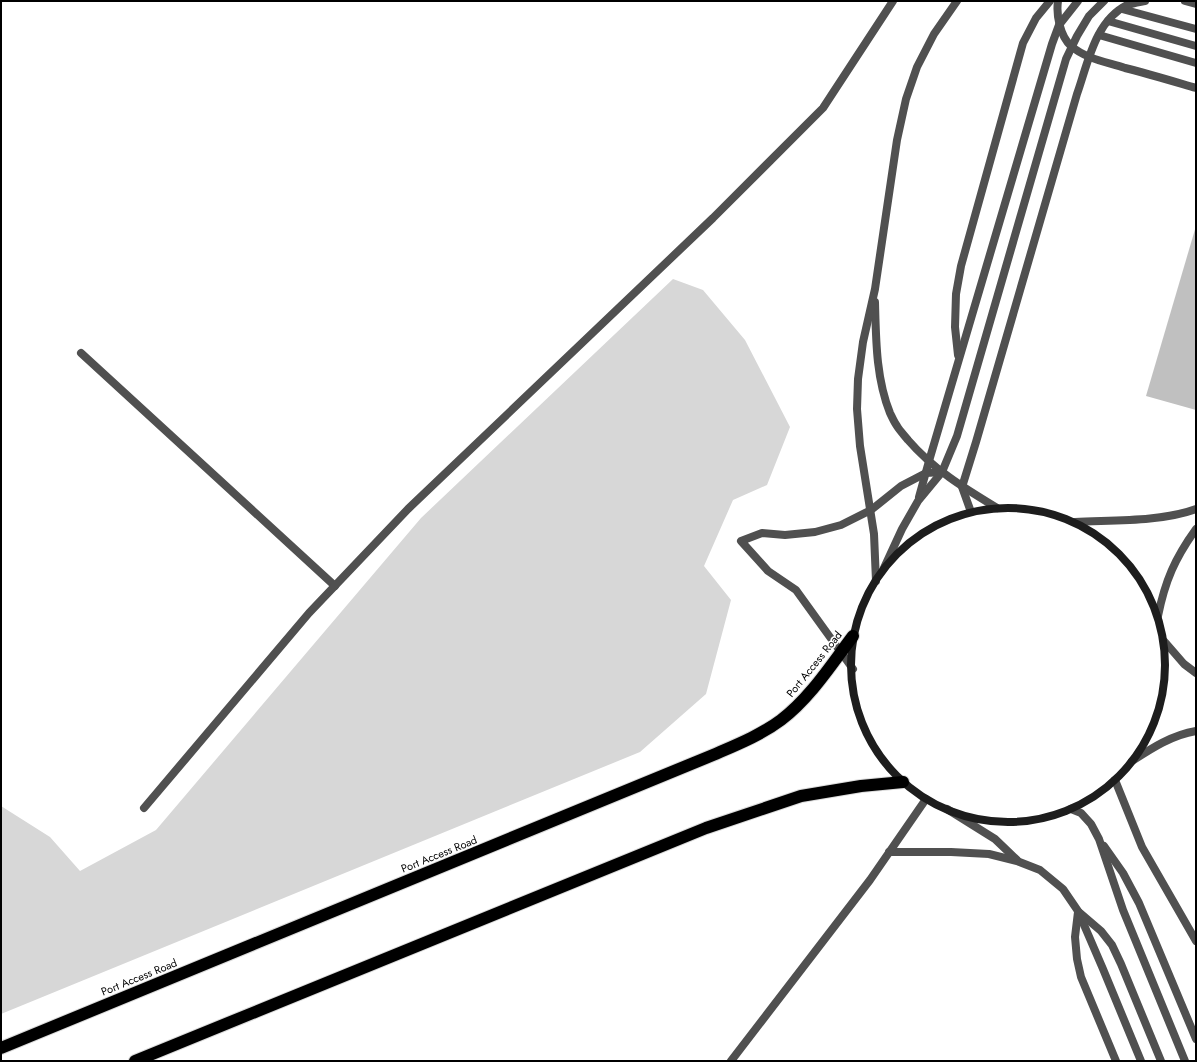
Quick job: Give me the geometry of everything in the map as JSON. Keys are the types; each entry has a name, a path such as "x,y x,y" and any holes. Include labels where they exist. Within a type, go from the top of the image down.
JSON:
{"highway":[{"name":"Port Access Road","path":"1,1048 754,737 781,720 799,705 853,636"},
{"path":"135,1061 706,828 801,796 861,786 904,782"}],"street":[{"path":"997,508 1037,510 1075,522 1111,545 1140,578 1158,616 1164,641 1165,684 1154,725 1132,761 1115,780 1094,796 1071,809 1030,820 988,820 947,809 926,799 904,782 870,740 852,689 853,636 864,600 884,568 909,543 938,524 972,512 997,508"}],"lane":[{"path":"144,808 309,613 408,509 714,218 823,108 893,1"},
{"path":"876,581 874,534 860,446 857,409 858,379 863,342 875,289 897,140 906,99 917,67 934,34 957,1"},
{"path":"959,360 955,327 956,294 961,266 1023,43 1036,18 1050,1"},
{"path":"1058,1 1056,8 1059,25 1065,40 1072,47 1090,57 1196,88"},
{"path":"918,501 1052,44 1059,25 1078,1"},
{"path":"884,568 902,529 918,501 942,472 957,436 1066,59 1089,16 1104,1"},
{"path":"972,512 962,487 1077,94 1096,40 1108,21 1128,5 1145,1"},
{"path":"1185,1 1196,4"},
{"path":"1122,9 1196,30"},
{"path":"1108,21 1196,46"},
{"path":"1099,35 1196,63"},
{"path":"875,289 876,343 879,372 884,398 896,426 920,453 942,472 962,487 997,508"},
{"path":"81,353 334,586"},
{"path":"853,669 796,590 768,572 741,541 762,533 785,535 815,532 841,525 871,510 901,486 926,473 942,472"},
{"path":"1075,522 1164,517 1196,509"},
{"path":"1158,616 1163,592 1171,570 1184,546 1196,529"},
{"path":"1164,641 1184,664 1196,673"},
{"path":"1132,761 1155,746 1196,731"},
{"path":"1182,735 1196,735"},
{"path":"1115,780 1142,847 1196,941"},
{"path":"731,1061 865,886 926,799"},
{"path":"947,809 995,839 1017,861"},
{"path":"1071,809 1081,813 1091,824 1099,839 1123,873 1139,903 1196,1039"},
{"path":"1099,839 1123,910 1185,1061"},
{"path":"889,852 951,852 989,854 1017,861 1040,870 1063,889 1078,912 1141,1061"},
{"path":"1078,912 1075,937 1077,959 1081,977 1116,1061"},
{"path":"1078,912 1101,931 1112,945 1161,1061"}],"shaded area":[{"path":"673,279 703,290 745,340 790,427 767,485 733,500 704,566 731,600 706,694 640,752 1,1014 1,806 50,837 80,871 156,830 421,518"}],"building":[{"path":"1196,226 1196,410 1146,396"}]}
